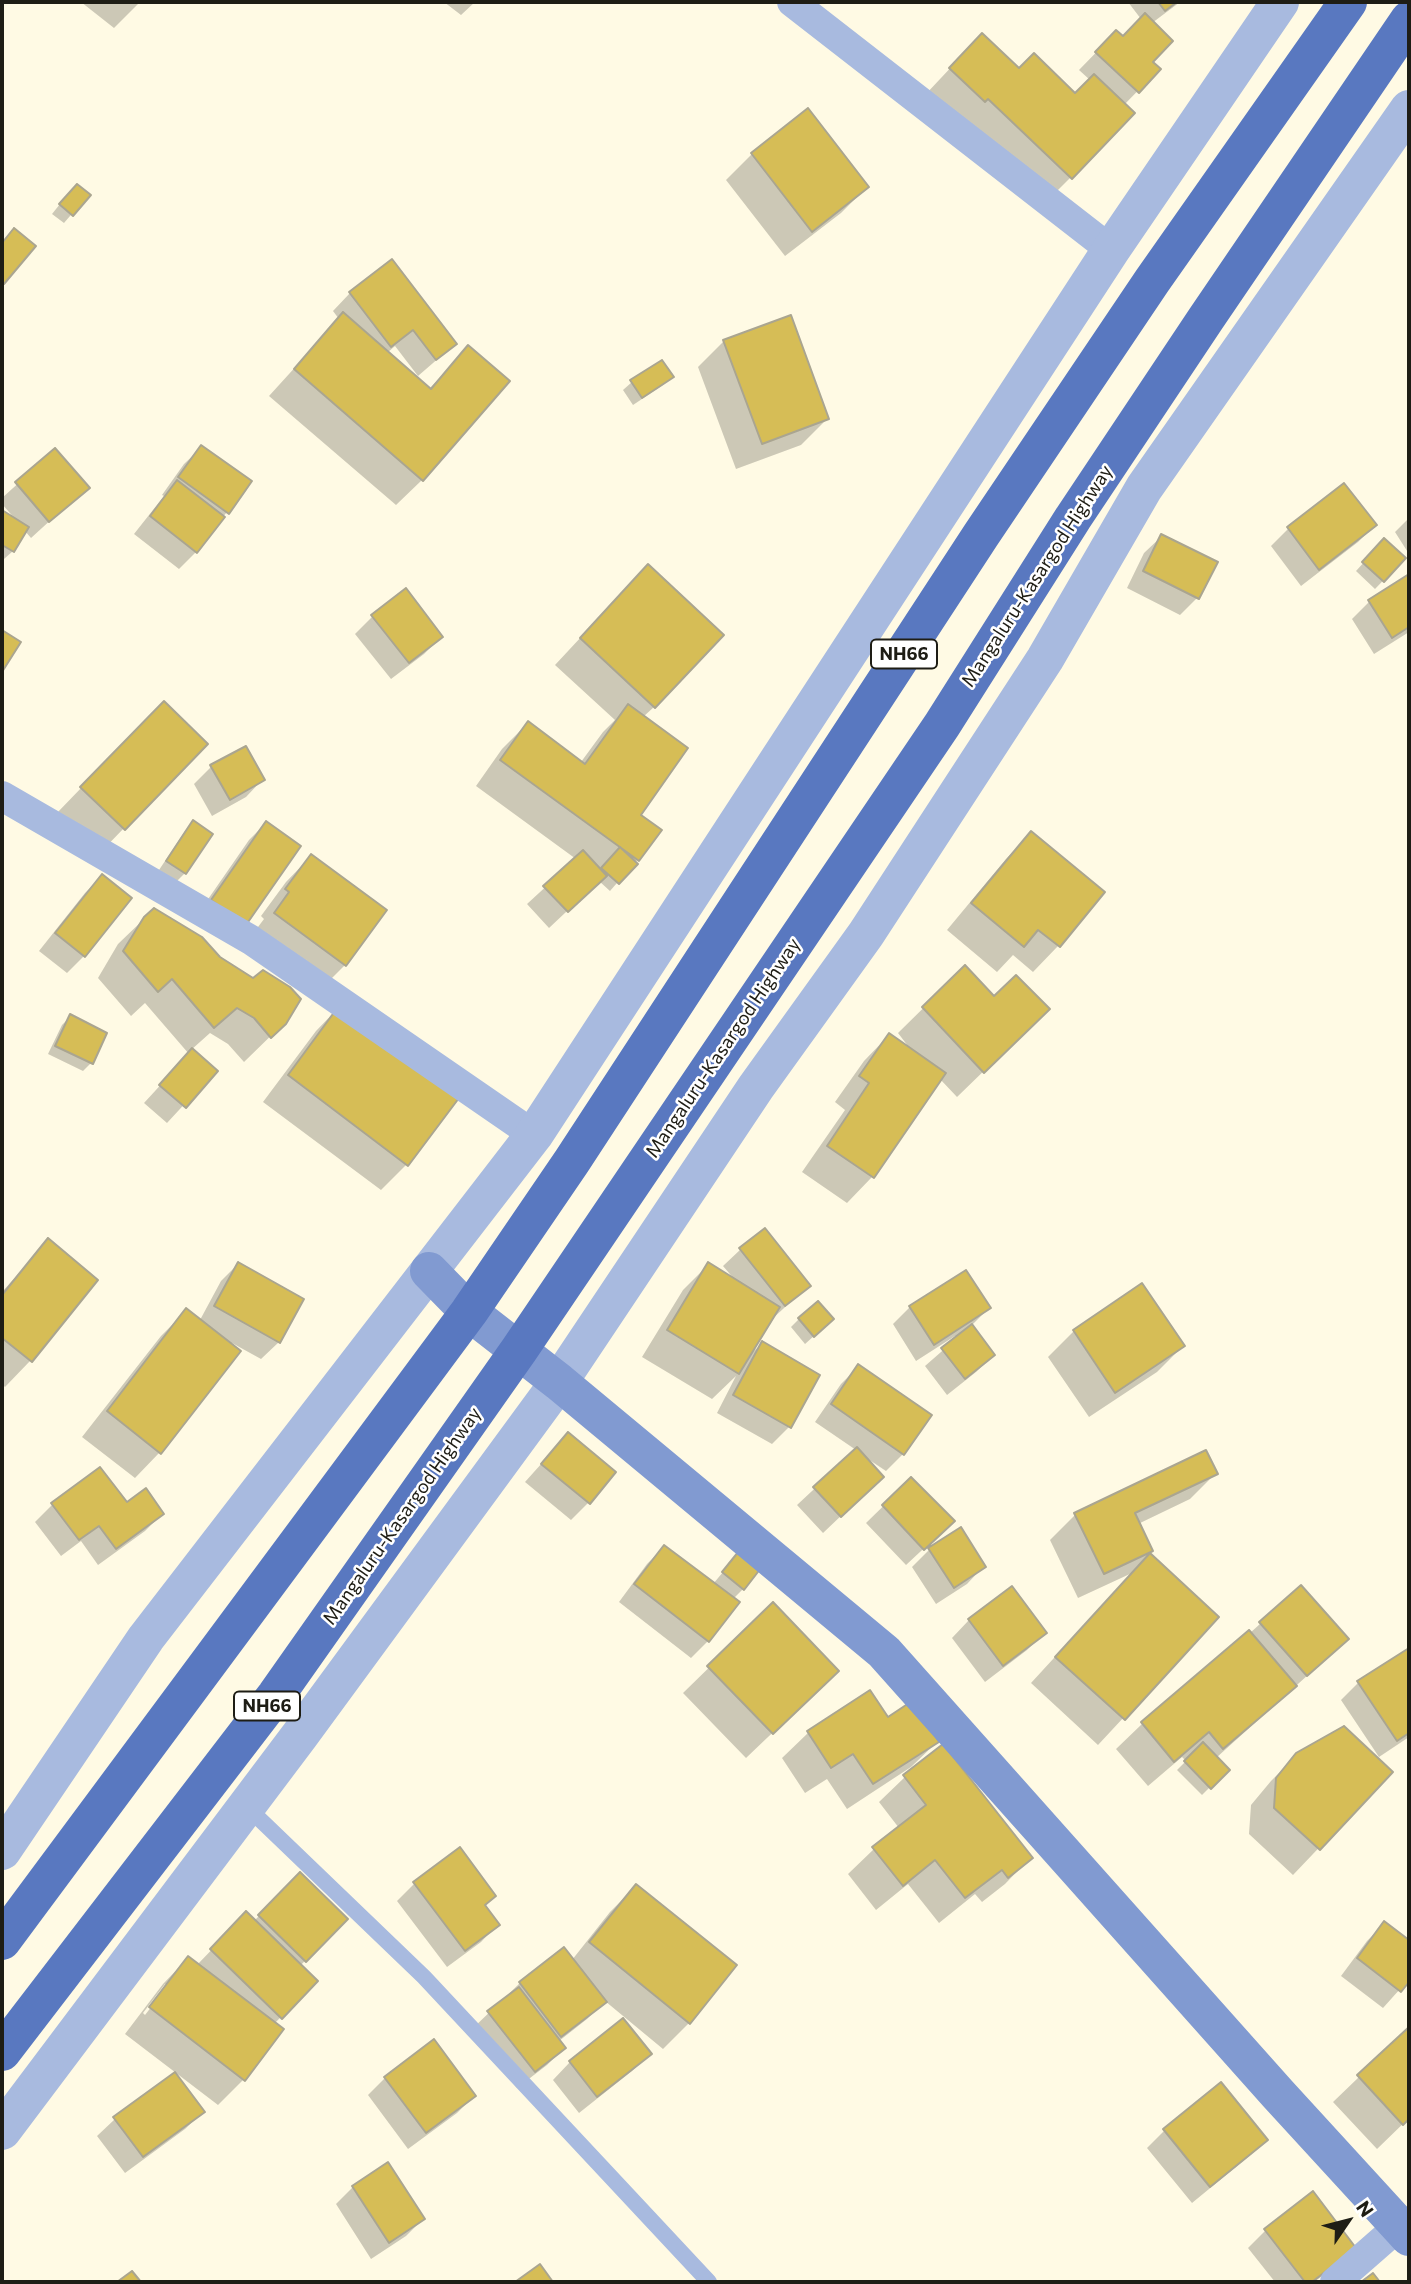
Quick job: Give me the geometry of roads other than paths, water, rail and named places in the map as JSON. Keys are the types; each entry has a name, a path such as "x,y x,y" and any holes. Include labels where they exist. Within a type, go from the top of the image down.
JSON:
{"highway":[{"name":"NH66","path":"2,1941 469,1312 572,1161 981,535 1152,281 1348,2"},
{"name":"Mangaluru-Kasargod Highway","path":"2,2052 276,1695 519,1350 934,737 1183,353 1409,20"}],"main road":[{"path":"429,1271 469,1312 559,1382 884,1652 1404,2232"}],"street":[{"path":"792,2 1111,250"},
{"path":"2,1851 146,1638 534,1135 1111,250 1280,2"},
{"path":"2,2131 300,1735 559,1382 756,1087 873,922 1045,659 1144,488 1409,108"},
{"path":"2,796 251,940 534,1135"},
{"path":"1335,2282 1404,2232"}],"lane":[{"path":"246,1806 424,1977 709,2282"}]}
